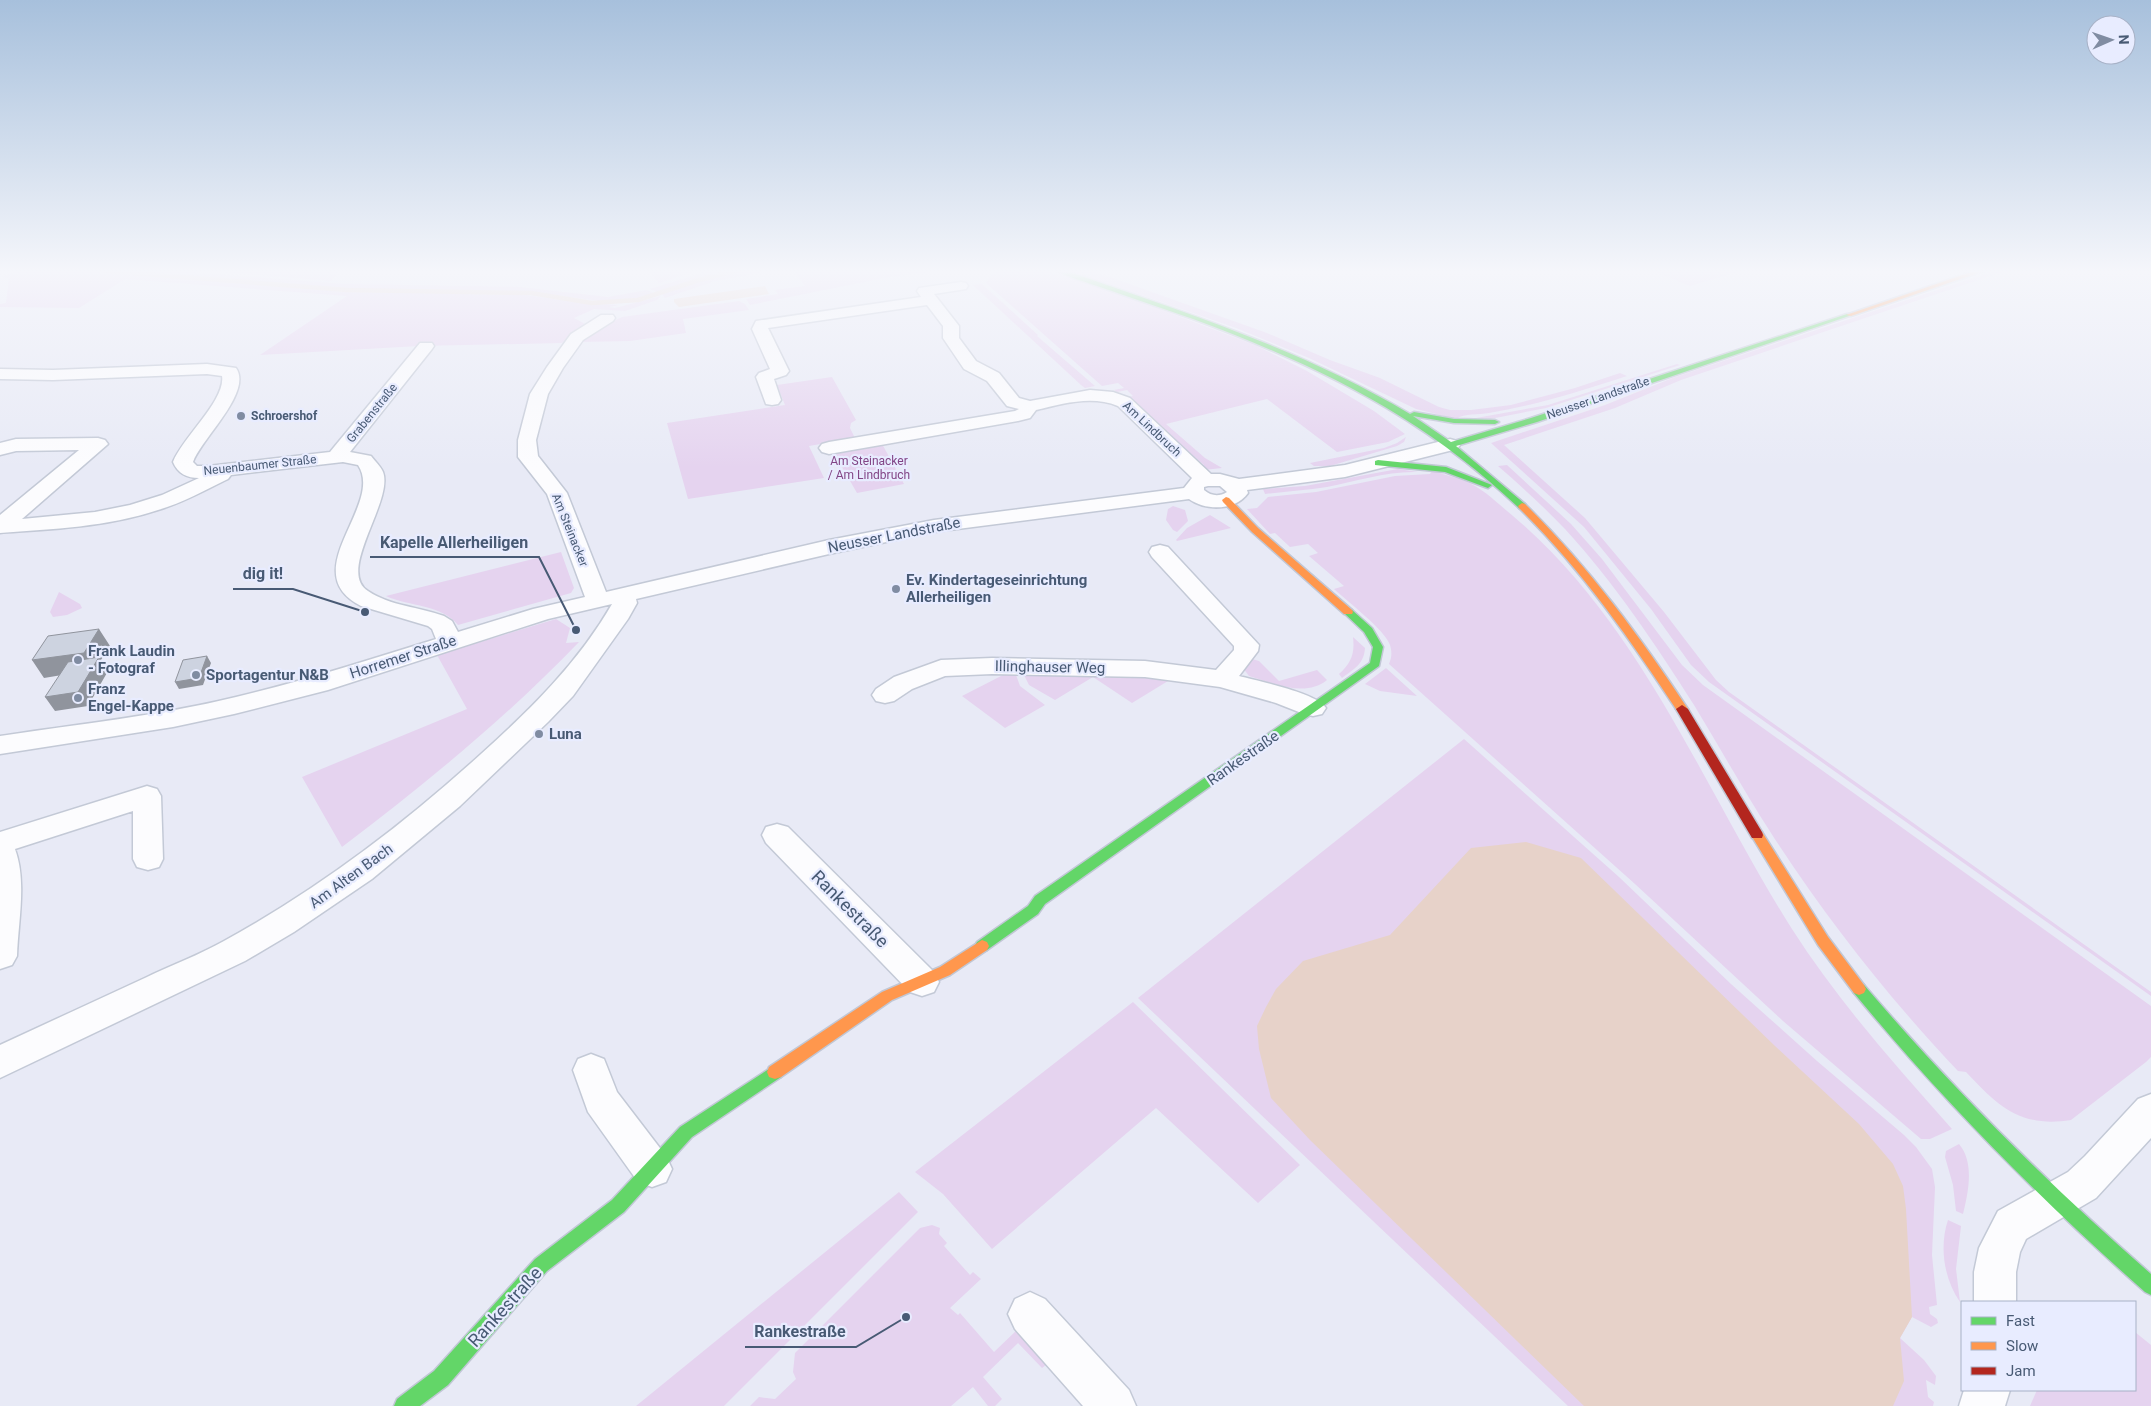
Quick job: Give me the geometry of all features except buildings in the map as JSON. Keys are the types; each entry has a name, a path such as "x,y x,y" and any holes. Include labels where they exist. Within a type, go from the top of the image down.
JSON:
{"main road":[{"path":"1246,337 1332,374 1396,409 1450,445 1512,497 1574,560 1635,637 1705,748 1767,853 1826,945 1893,1029 1965,1111 2055,1200 2151,1286"},
{"name":"Neusser Landstraße","path":"1450,445 1534,420 1784,337"},
{"path":"1396,409 1438,420 1460,422 1534,420"},
{"path":"1378,463 1446,470 1474,478 1512,497"},
{"name":"Rankestraße","path":"404,1406 442,1378 541,1265 618,1206 686,1132 887,996 945,971 1033,910 1040,900 1375,664 1378,653 1376,642 1368,630 1255,530 1230,493"}],"street":[{"name":"Am Steinacker","path":"580,337 574,341 555,367 539,394 527,440 528,457 557,493 610,597"},
{"path":"764,337 780,371 765,377 772,400"},
{"path":"951,337 970,365 993,377 1013,402 1030,406"},
{"name":"Grabenstraße","path":"336,457 426,346"},
{"name":"Neuenbaumer Straße","path":"0,374 41,376 197,370 229,371 232,378 227,396 194,440 183,462 185,467 193,472 233,470 336,457 362,459 371,466 375,477 354,543 348,571 348,580 352,590 363,598 436,621 443,626 448,642"},
{"name":"Am Lindbruch","path":"829,448 1018,416 1024,414 1030,406 1090,395 1109,396 1124,402 1200,486"},
{"path":"0,449 16,445 98,444 0,527"},
{"name":"Neusser Landstraße","path":"610,597 908,531 1200,486 1197,496 1210,501 1230,493 1345,471 1450,445"},
{"path":"0,527 92,518 133,511 163,502 233,470"},
{"path":"1160,552 1247,645 1246,652 1222,679"},
{"name":"Horremer Straße","path":"0,745 173,718 234,706 319,684 448,642 610,597"},
{"name":"Am Alten Bach","path":"0,1062 233,952 283,923 361,871 456,793 539,716 564,690 616,619 625,603 610,597"},
{"name":"Illinghauser Weg","path":"885,695 903,683 923,674 941,668 961,666 1145,669 1222,679 1313,708"},
{"path":"0,843 147,796 148,859"},
{"name":"Rankestraße","path":"777,835 922,982"},
{"path":"0,849 4,856 0,956"},
{"path":"591,1070 601,1100 652,1169"},
{"path":"1995,1301 1995,1272 2000,1248 2012,1225 2082,1185 2099,1169 2151,1111"},
{"path":"1030,1314 1113,1406"},
{"path":"1982,1406 1987,1391"}],"green space":[{"path":"287,337 571,337 562,343 419,346 260,355"},
{"path":"585,337 661,337 630,341 579,342"},
{"path":"1029,337 1038,337 1095,386 1085,388"},
{"path":"1046,337 1233,337 1255,345 1307,371 1374,411 1405,434 1388,442 1337,452 1267,399 1166,424 1205,458 1222,468 1204,470 1200,466 1204,465 1190,453 1186,454 1183,452 1187,450 1174,439 1170,440 1171,436 1160,426 1155,426 1157,422 1124,398 1133,396 1127,390 1117,392 1114,390 1124,388 1118,383 1102,386"},
{"path":"1257,337 1275,337 1330,360 1380,378 1439,407 1450,410 1471,410 1511,405 1575,388 1620,373 1627,376 1542,402 1507,410 1472,414 1456,419 1416,409 1309,358"},
{"path":"1797,337 1810,337 1681,380 1615,408 1504,445 1585,518 1664,612 1716,680 1729,692 2151,992 2151,996 1709,682 1691,665 1651,609 1584,527 1491,443 1605,405 1675,377"},
{"path":"1677,364 1680,365 1546,408 1490,419 1476,418 1548,405"},
{"path":"832,377 856,420 851,423 850,428 855,438 809,446 824,478 688,499 667,423 785,405 777,385"},
{"path":"1406,437 1404,442 1397,446 1330,466 1314,466 1310,463 1384,448"},
{"name":"Am Steinacker / Am Lindbruch","path":"881,442 904,484 857,493 834,453"},
{"path":"1507,465 1571,524 1602,559 1682,665 1703,685 2151,1006 2151,1057 2071,1120 2053,1122 2038,1121 2011,1112 1989,1095 1966,1072 1958,1071 1883,986 1814,896 1761,817 1680,682 1617,592 1565,529 1498,466"},
{"path":"1398,469 1418,472 1383,475 1327,487 1296,491 1265,494 1263,489 1305,486"},
{"path":"1432,471 1465,481 1490,497 1558,559 1599,607 1635,658 1668,711 1760,876 1810,956 1868,1032 1952,1129 1930,1139 1921,1139 1783,1021 1635,884 1389,664 1391,652 1387,639 1374,624 1334,589 1344,586 1309,556 1318,553 1308,544 1290,547 1275,533 1270,534 1247,509 1257,508 1268,497 1316,492 1395,476 1430,474"},
{"path":"1173,506 1185,510 1188,521 1177,532 1173,530 1166,520 1168,509"},
{"path":"1210,515 1231,528 1176,540 1187,528"},
{"path":"561,552 574,588 571,593 458,625 451,618 434,609 395,600 386,596"},
{"path":"59,592 80,604 82,608 67,615 53,617 50,612"},
{"path":"556,619 570,628 566,643 579,642 494,724 404,799 342,847 302,777 467,709 437,655"},
{"path":"1353,637 1365,648 1363,658 1358,666 1342,678 1339,674 1347,666 1351,658"},
{"path":"1252,659 1259,661 1279,681 1317,670 1327,680 1309,688 1278,685 1249,676 1243,668"},
{"path":"1386,668 1417,696 1380,691 1365,684"},
{"path":"1003,675 1016,675 1020,686 1045,705 1005,728 962,696"},
{"path":"1024,675 1159,678 1168,681 1132,703 1093,677 1055,700 1029,685"},
{"path":"1464,739 1619,877 1731,984 1904,1135 1916,1147 1932,1169 1935,1187 1932,1255 1937,1305 1929,1307 1930,1314 1937,1319 1938,1323 1931,1327 1912,1317 1900,1338 1924,1360 1936,1376 1935,1385 1926,1380 1928,1397 1934,1402 1933,1406 1568,1406 1138,998"},
{"path":"1133,1002 1300,1165 1258,1203 1156,1108 992,1249 943,1194 915,1172"},
{"path":"1959,1144 1964,1152 1969,1169 1967,1197 1963,1214 1956,1211 1953,1185 1945,1157 1946,1151"},
{"path":"899,1192 918,1212 724,1406 636,1406"},
{"path":"1948,1220 1961,1226 1956,1269 1960,1302 1950,1283 1945,1263 1944,1241"},
{"path":"932,1225 940,1228 939,1234 947,1243 944,1246 970,1275 973,1272 981,1279 950,1308 958,1315 960,1313 994,1352 1021,1326 1051,1361 1042,1368 1018,1343 983,1377 1002,1399 995,1406 988,1406 973,1387 951,1406 750,1406 759,1397 775,1399 796,1379 793,1372 795,1353 920,1228"},
{"path":"2136,1333 2151,1345 2151,1406 2030,1406 2037,1391 2136,1391"}],"shaded area":[{"path":"1526,842 1581,858 1775,1046 1859,1124 1893,1164 1903,1186 1906,1209 1912,1317 1900,1338 1904,1381 1893,1406 1584,1406 1310,1140 1271,1098 1259,1049 1257,1026 1276,989 1303,961 1390,935 1471,848"}],"traffic: fast":[{"path":"1244,337 1323,370 1406,415 1452,446 1522,506"},
{"path":"1450,445 1534,420 1784,337"},
{"path":"1414,414 1454,421 1495,422"},
{"path":"1378,463 1446,470 1488,485"},
{"path":"982,946 1033,910 1040,900 1375,664 1378,647 1368,630 1348,612"},
{"path":"1859,989 1927,1068 1999,1144 2036,1181 2151,1286"},
{"path":"404,1406 441,1378 541,1265 618,1206 686,1132 775,1072"}],"traffic: slow":[{"path":"1226,500 1255,530 1348,612"},
{"path":"1522,506 1588,577 1628,629 1682,709"},
{"path":"1757,835 1823,941 1859,989"},
{"path":"775,1072 887,996 945,971 982,946"}],"traffic: jam":[{"path":"1682,709 1757,835"}],"place":[{"name":"Schroershof","path":"241,416"},
{"name":"Ev. Kindertageseinrichtung Allerheiligen","path":"896,589"},
{"name":"dig it!","path":"365,612"},
{"name":"Kapelle Allerheiligen","path":"576,630"},
{"name":"Frank Laudin - Fotograf","path":"78,660"},
{"name":"Sportagentur N&B","path":"196,675"},
{"name":"Franz Engel-Kappe","path":"78,698"},
{"name":"Luna","path":"539,734"},
{"name":"Rankestraße","path":"906,1317"}]}
